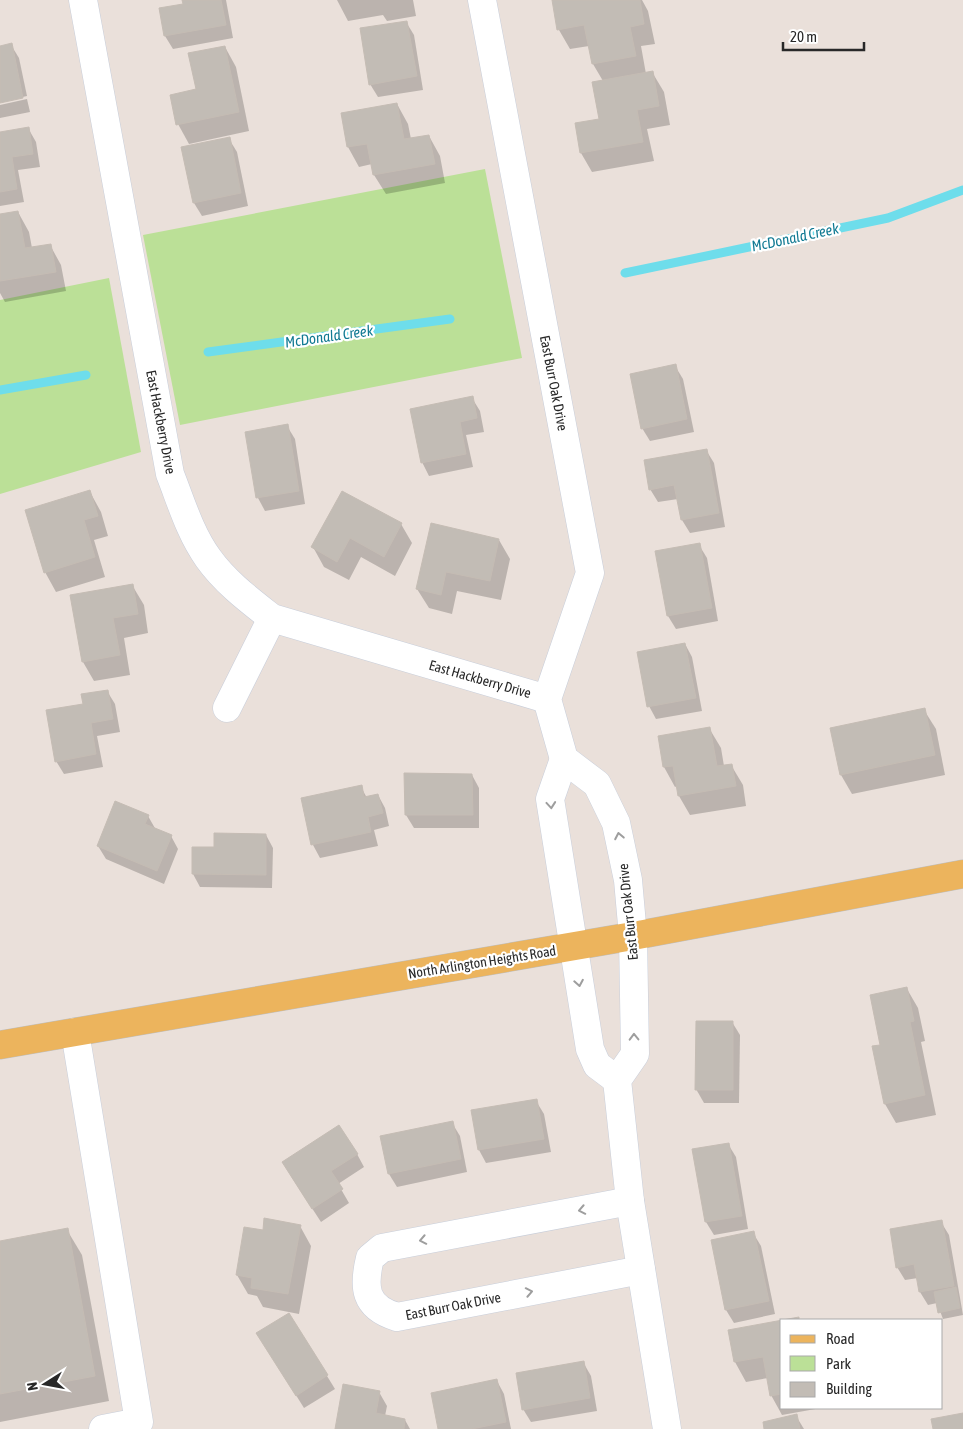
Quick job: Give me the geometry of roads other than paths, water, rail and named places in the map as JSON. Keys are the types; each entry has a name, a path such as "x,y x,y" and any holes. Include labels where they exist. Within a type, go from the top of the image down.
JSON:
{"main road":[{"name":"North Arlington Heights Road","path":"0,1045 634,936 963,874"}],"street":[{"name":"East Hackberry Drive","path":"83,0 170,474 188,521 208,558 239,592 272,618 547,699"},
{"name":"East Burr Oak Drive","path":"482,0 590,573 547,699"},
{"path":"227,708 272,618"},
{"path":"547,699 564,759 550,799 572,947 590,1049 597,1065 617,1080 630,1200 667,1429"},
{"name":"East Burr Oak Drive","path":"564,759 596,784 616,823 628,880 634,936 635,1054 617,1080"},
{"path":"75,1032 139,1422 102,1429"},
{"name":"East Burr Oak Drive","path":"630,1200 382,1248 370,1258 366,1280 368,1293 373,1305 384,1313 397,1317 641,1270"}],"waterway":[{"name":"McDonald Creek","path":"625,273 888,218 963,190"},
{"name":"McDonald Creek","path":"208,352 450,319"},
{"name":"McDonald Creek","path":"0,390 86,375"}]}
